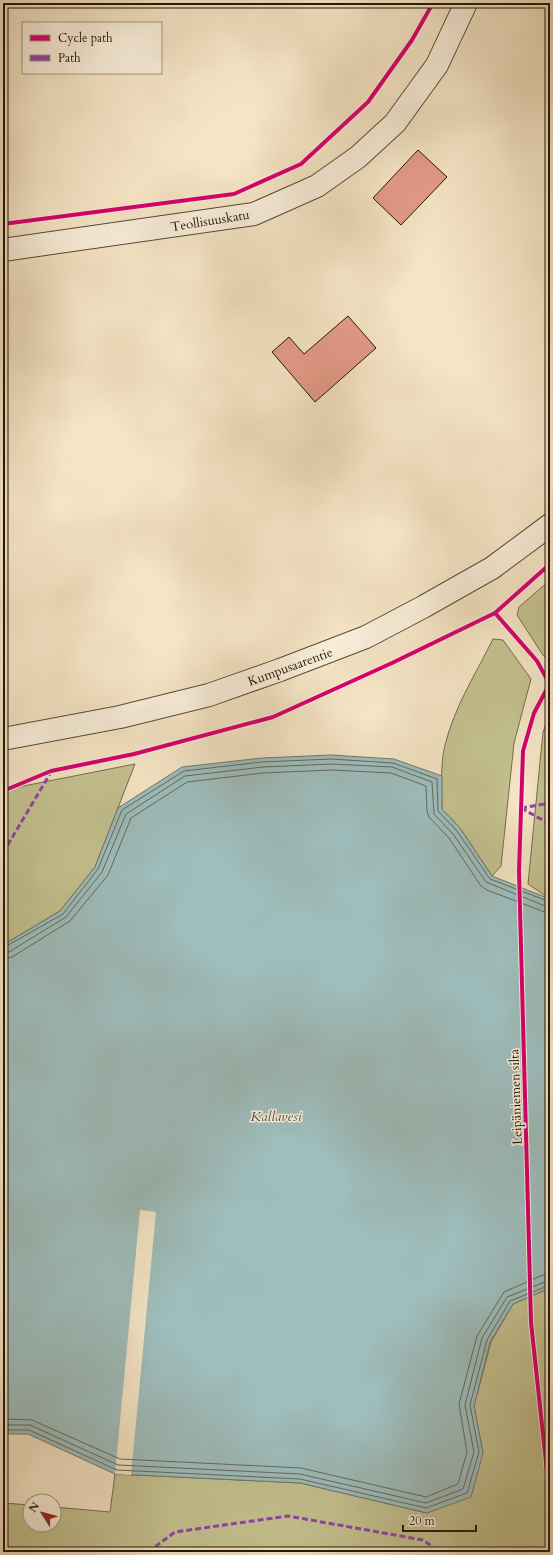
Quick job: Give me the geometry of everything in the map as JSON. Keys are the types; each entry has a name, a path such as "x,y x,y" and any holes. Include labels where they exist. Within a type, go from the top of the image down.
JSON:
{"street":[{"name":"Teollisuuskatu","path":"3,250 254,214 317,186 358,157 394,123 437,65 466,3"},
{"name":"Kumpusaarentie","path":"3,739 120,718 209,695 366,637 492,568 550,525"}],"shaded area":[{"path":"550,580 550,662 543,655 517,615 519,607"},
{"path":"493,639 503,640 531,679 514,743 501,866 492,876 460,828 442,809 442,760 449,731 454,718"},
{"path":"550,714 550,899 528,884 543,732"},
{"path":"135,764 95,867 60,911 3,945 3,790"},
{"path":"550,1288 550,1552 3,1552 3,1503 22,1504 22,1533 62,1533 62,1508 110,1512 115,1474 300,1483 427,1513 483,1453 474,1406 491,1342 513,1304"}],"water":[{"name":"Kallavesi","path":"331,755 394,759 442,776 442,809 460,828 492,876 550,899 550,1288 513,1304 490,1342 474,1406 483,1453 471,1497 427,1513 300,1483 115,1474 28,1434 3,1434 3,945 60,911 95,867 118,808 182,767 262,758"}],"pier":[{"path":"140,1210 156,1212 131,1475 115,1474"}],"building":[{"path":"418,150 447,177 401,225 373,198"},
{"path":"348,316 376,348 315,402 272,352 289,337 304,354"}],"marked path":[{"path":"3,853 51,772"},
{"path":"521,808 550,803"},
{"path":"521,808 550,824"},
{"path":"148,1552 175,1532 288,1516 423,1540 440,1552"}],"cycle path":[{"path":"3,224 234,194 301,164 368,102 412,40 433,3"},
{"path":"3,791 51,771 134,754 273,717 392,663 495,613 550,564"},
{"path":"495,613 537,661 549,683"},
{"name":"Leipäniemen silta","path":"550,683 534,713 523,751 519,871 531,1322 550,1500"}]}
